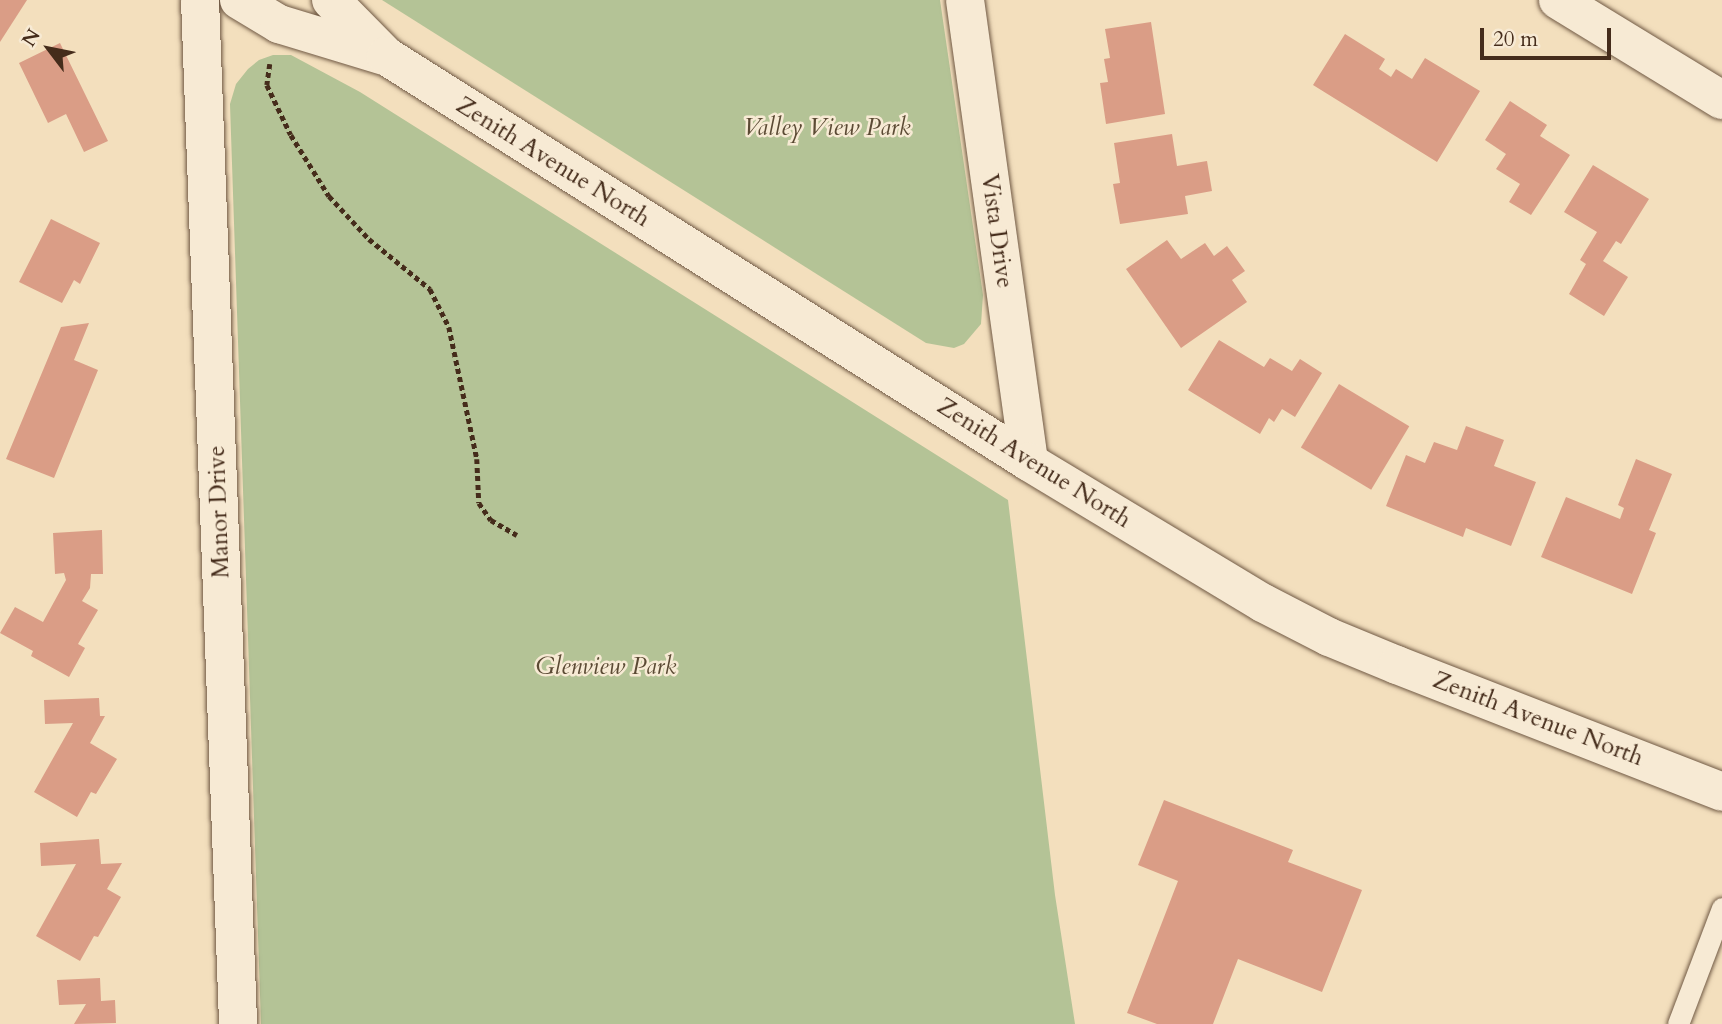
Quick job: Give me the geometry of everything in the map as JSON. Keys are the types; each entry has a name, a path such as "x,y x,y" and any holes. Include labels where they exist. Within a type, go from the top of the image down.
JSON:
{"street":[{"name":"Manor Drive","path":"200,0 238,1024"},
{"name":"Zenith Avenue North","path":"239,0 279,24 386,56"},
{"name":"Zenith Avenue North","path":"331,0 386,56 1030,462 1263,603 1329,636 1722,792"},
{"name":"Vista Drive","path":"965,0 1030,462"},
{"path":"1558,0 1722,100"}],"lane":[{"path":"1678,1024 1722,908"}],"path":[{"path":"270,61 267,85 291,135 329,196 369,239 430,289 449,327 477,459 479,503 491,520 517,535"}],"green space":[{"name":"Valley View Park","path":"382,0 940,0 983,295 981,324 964,344 954,348 926,343"},
{"name":"Glenview Park","path":"273,55 291,55 360,92 1008,500 1055,895 1075,1024 261,1024 230,104 236,84 248,69 259,60"}],"building":[{"path":"0,0 27,0 0,42"},
{"path":"1151,22 1165,114 1106,124 1100,83 1108,82 1104,59 1110,58 1105,29"},
{"path":"1345,34 1385,59 1379,69 1391,77 1396,69 1412,79 1425,58 1480,91 1437,162 1313,85"},
{"path":"60,43 108,141 84,152 66,114 48,123 19,63"},
{"path":"1510,101 1547,125 1540,136 1570,155 1531,215 1509,202 1520,184 1496,169 1506,154 1485,140"},
{"path":"1172,134 1177,166 1207,161 1212,191 1185,196 1188,214 1120,224 1113,184 1120,183 1114,143"},
{"path":"1593,165 1649,199 1621,244 1616,241 1603,261 1628,277 1604,316 1569,294 1586,264 1580,260 1597,232 1564,212"},
{"path":"51,219 100,243 80,284 74,280 62,303 19,282"},
{"path":"1167,240 1181,259 1205,243 1214,256 1227,246 1245,271 1232,280 1247,302 1181,348 1126,269"},
{"path":"89,323 74,360 98,370 54,478 6,459 61,327"},
{"path":"1219,340 1264,367 1270,358 1292,371 1300,359 1322,373 1295,417 1282,409 1274,422 1269,418 1260,434 1188,390"},
{"path":"1339,384 1409,426 1371,490 1301,447"},
{"path":"1466,426 1504,440 1494,466 1536,482 1511,546 1466,528 1463,537 1386,506 1406,455 1425,463 1434,442 1457,450"},
{"path":"1636,459 1672,474 1649,530 1656,533 1632,594 1541,557 1566,497 1620,519 1624,508 1618,505"},
{"path":"102,530 103,574 91,574 90,588 82,601 98,610 78,644 85,648 69,677 31,656 33,651 0,633 15,607 43,622 66,580 64,573 55,574 53,533"},
{"path":"99,698 100,716 105,716 90,743 117,759 96,794 91,792 77,817 34,792 73,723 45,724 44,700"},
{"path":"1164,800 1293,850 1288,862 1362,890 1322,992 1238,959 1213,1024 1157,1024 1127,1013 1178,881 1138,865"},
{"path":"99,839 101,864 122,863 107,889 121,897 98,937 94,936 80,961 36,936 76,864 41,866 40,843"},
{"path":"100,978 101,1001 115,1000 116,1023 74,1024 86,1004 59,1005 57,980"}]}
